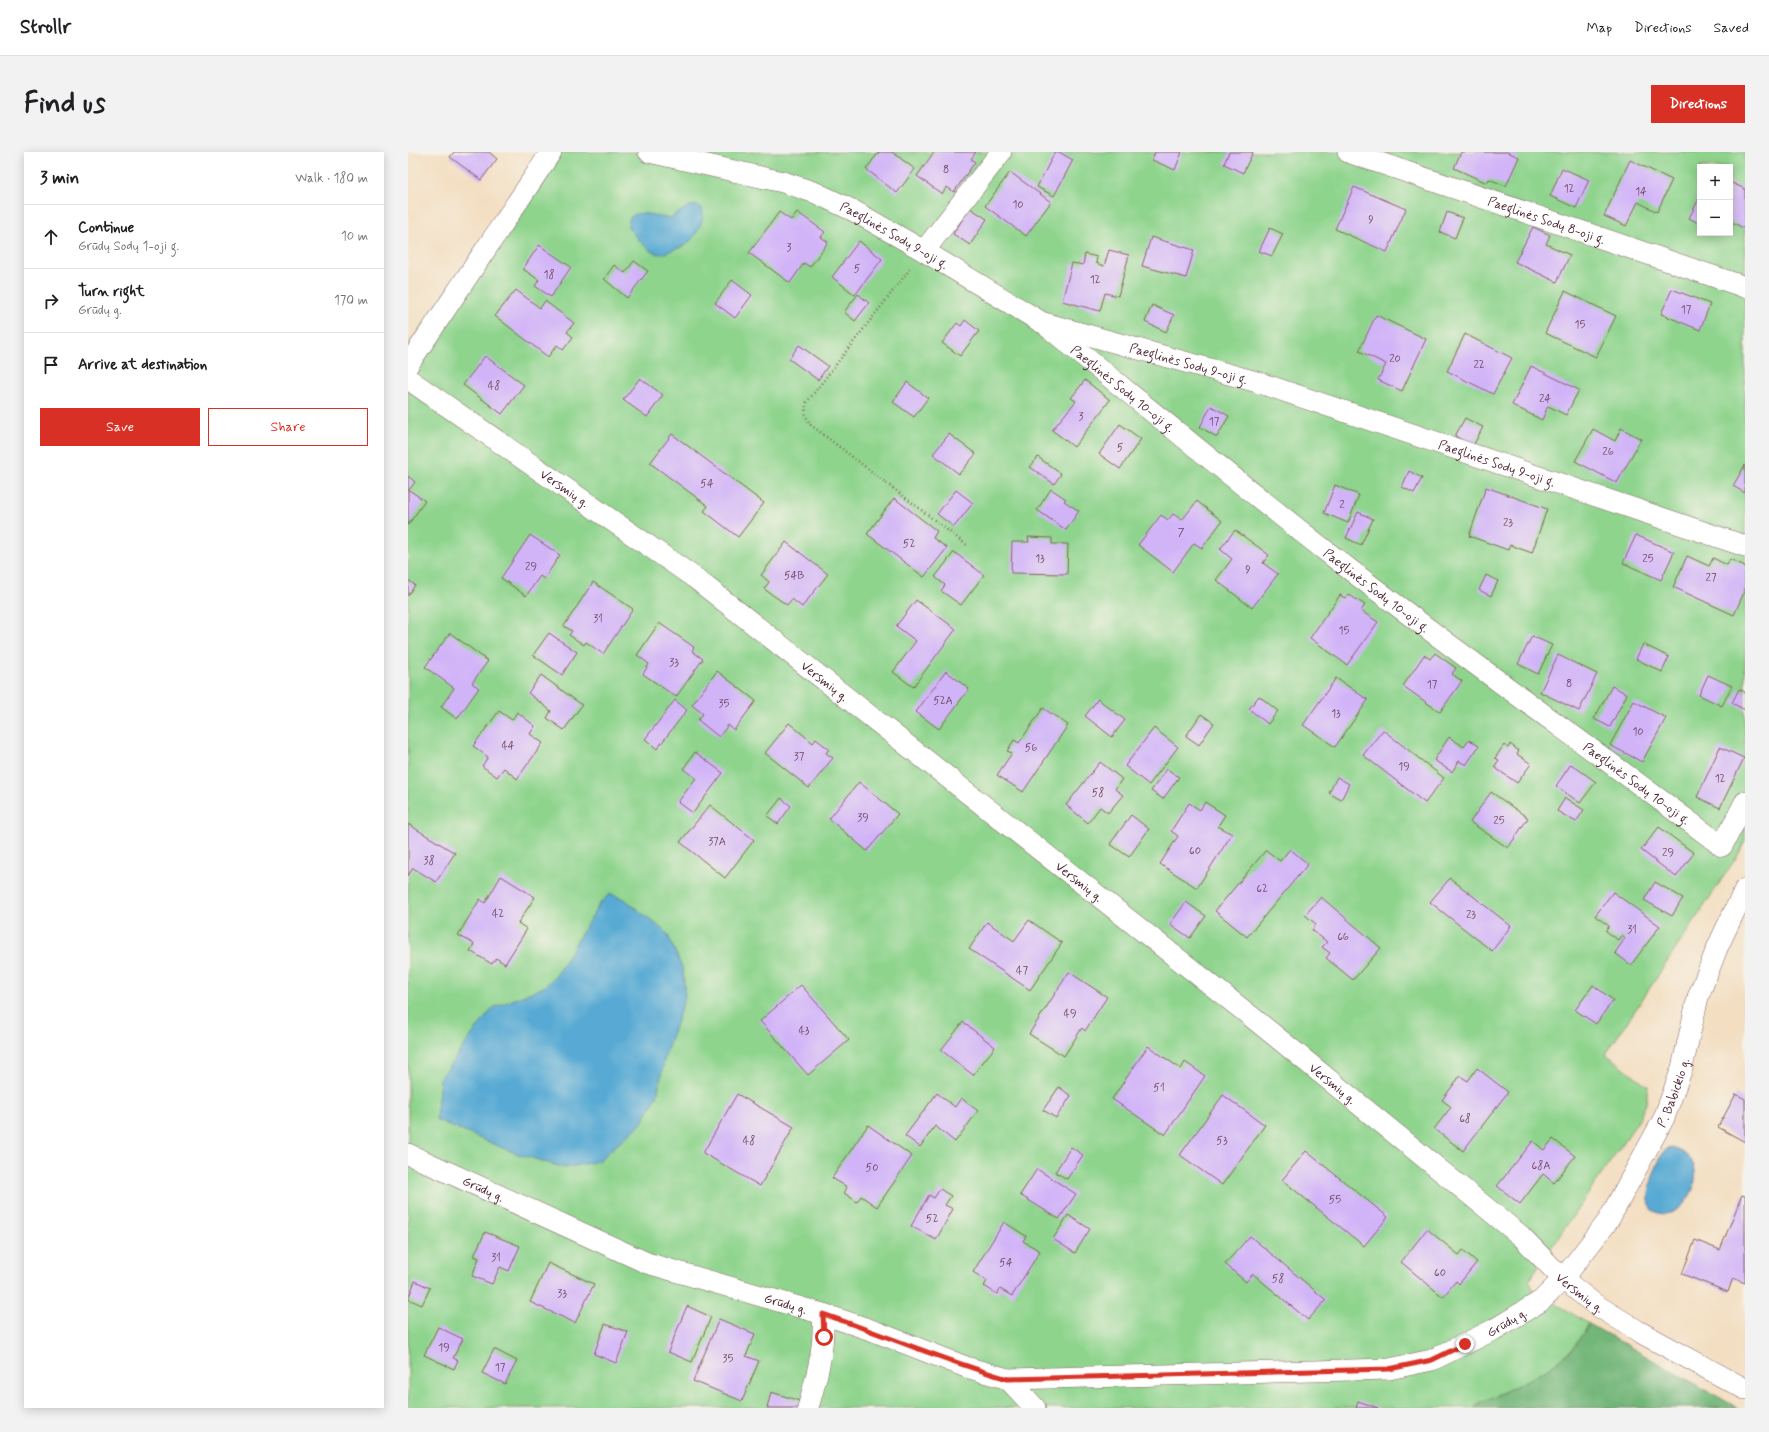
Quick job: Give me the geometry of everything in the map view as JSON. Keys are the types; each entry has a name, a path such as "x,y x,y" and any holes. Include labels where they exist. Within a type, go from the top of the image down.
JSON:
{"street":[{"path":"408,364 551,152"},
{"name":"Paeglinės Sodų 9-oji g.","path":"649,152 783,182 816,193 854,211 924,251 1041,322 1257,382 1745,546"},
{"path":"924,251 1001,152"},
{"name":"Paeglinės Sodų 8-oji g.","path":"1348,152 1745,287"},
{"name":"Paeglinės Sodų 10-oji g.","path":"1041,322 1331,556 1511,691 1614,764 1722,846 1745,802"},
{"name":"Versmių g.","path":"408,379 695,578 1259,1022 1521,1236 1563,1279 1593,1303 1638,1331 1745,1389"},
{"name":"P. Babickio g.","path":"1563,1279 1608,1221 1664,1118 1682,1068 1698,997 1718,946 1745,889"},
{"name":"Grūdų g.","path":"408,1154 647,1263 823,1314 871,1330 966,1367 1008,1379 1389,1369 1432,1360 1496,1329 1542,1301 1563,1279"},
{"path":"808,1408 822,1353 824,1337 823,1314"},
{"path":"1008,1379 1035,1408"}],"path":[{"path":"924,251 807,402 805,416 811,425 968,546"}],"green space":[{"path":"544,152 1745,152 1745,841 1738,855 1606,1054 1648,1086 1646,1104 1636,1124 1529,1280 1532,1289 1589,1324 1572,1350 1546,1370 1515,1387 1478,1404 1473,1408 408,1408 408,346"},
{"path":"1589,1324 1738,1408 1473,1408 1478,1404 1546,1370 1572,1350"}],"water":[{"path":"690,206 697,206 703,213 700,225 694,237 686,245 662,254 655,253 647,248 628,227 629,220 632,215 643,214 670,218"},
{"path":"610,894 624,899 667,933 683,970 685,997 665,1056 657,1096 641,1124 598,1161 565,1168 515,1153 436,1120 440,1079 472,1035 493,1008 544,987 555,977 600,903"},
{"path":"1672,1148 1687,1155 1694,1166 1695,1179 1692,1192 1684,1204 1674,1211 1663,1214 1651,1209 1649,1202 1650,1187 1662,1153 1667,1149"}],"building":[{"path":"454,152 489,152 497,159 481,180 450,157"},
{"path":"879,152 892,152 915,169 897,193 866,169"},
{"path":"934,152 976,152 971,159 975,162 954,192 947,187 942,194 917,176"},
{"path":"1055,152 1059,152 1073,160 1054,196 1037,187"},
{"path":"1155,152 1182,152 1175,170 1152,160"},
{"path":"1229,152 1253,152 1243,173 1224,164"},
{"path":"1461,152 1507,152 1519,157 1506,186 1489,179 1487,183 1454,168"},
{"path":"1630,160 1672,180 1657,212 1638,202 1626,226 1604,216"},
{"path":"1562,168 1589,180 1576,208 1550,196"},
{"path":"1010,172 1051,202 1026,236 985,206"},
{"path":"1733,183 1745,189 1745,229 1733,223"},
{"path":"1354,187 1406,209 1387,252 1335,229"},
{"path":"1697,203 1697,222 1689,218"},
{"path":"970,208 987,219 970,245 953,234"},
{"path":"779,212 791,220 797,212 825,232 821,237 828,242 810,267 804,263 790,283 749,253"},
{"path":"1447,212 1463,218 1455,238 1440,232"},
{"path":"1533,227 1550,235 1546,244 1570,255 1557,282 1515,262"},
{"path":"1270,228 1283,234 1272,256 1259,251"},
{"path":"1151,237 1194,250 1186,278 1142,266"},
{"path":"859,241 882,259 855,295 832,277"},
{"path":"539,245 571,267 551,297 535,286 539,280 523,269"},
{"path":"1109,250 1129,255 1118,296 1105,293 1100,311 1062,301 1072,263 1083,265 1085,254 1097,257 1096,263 1104,266"},
{"path":"634,261 648,271 627,298 604,279 614,265 625,273"},
{"path":"732,280 752,295 735,318 715,303"},
{"path":"1672,289 1710,304 1700,330 1661,314"},
{"path":"516,290 540,308 545,301 574,323 567,332 573,337 563,350 557,345 548,357 495,316"},
{"path":"1565,291 1616,316 1596,357 1545,333"},
{"path":"858,294 869,303 855,321 844,312"},
{"path":"1152,305 1174,315 1166,332 1145,322"},
{"path":"1376,315 1426,339 1402,391 1378,380 1386,364 1359,351"},
{"path":"965,320 979,331 960,356 942,343 957,323 961,326"},
{"path":"1465,334 1512,358 1493,394 1447,371"},
{"path":"799,345 828,366 818,380 789,359"},
{"path":"485,356 524,385 502,414 463,385"},
{"path":"1531,366 1579,390 1566,415 1548,406 1542,420 1512,405"},
{"path":"640,378 663,395 647,417 623,400"},
{"path":"1085,380 1110,400 1074,447 1052,430 1076,401 1071,398"},
{"path":"907,382 928,398 914,417 893,402"},
{"path":"1211,406 1229,416 1217,437 1200,427"},
{"path":"1465,418 1483,427 1473,446 1455,436"},
{"path":"1120,424 1141,439 1120,469 1099,454"},
{"path":"1621,428 1641,439 1617,483 1575,461 1593,429 1615,441"},
{"path":"672,434 764,503 738,537 704,511 708,506 650,463"},
{"path":"949,434 976,454 959,474 933,454"},
{"path":"1038,457 1061,474 1054,484 1030,467"},
{"path":"1745,465 1745,493 1733,486"},
{"path":"1409,471 1422,478 1414,493 1402,487"},
{"path":"408,476 415,482 409,490 425,501 408,525"},
{"path":"1335,485 1359,495 1348,523 1324,513"},
{"path":"1486,487 1547,509 1532,553 1510,545 1508,550 1469,536"},
{"path":"1051,489 1066,499 1064,501 1079,511 1066,530 1037,510"},
{"path":"956,490 973,503 954,527 937,514"},
{"path":"894,498 937,531 933,538 947,548 924,577 867,534"},
{"path":"1197,501 1222,521 1202,548 1194,543 1173,572 1138,545 1161,515 1168,520 1173,514 1182,520"},
{"path":"1358,512 1373,519 1361,545 1346,538"},
{"path":"1235,530 1269,555 1263,563 1278,574 1252,608 1216,580 1232,559 1220,549"},
{"path":"530,535 560,555 544,579 540,576 526,596 501,578"},
{"path":"1636,535 1674,552 1661,580 1623,563"},
{"path":"1028,537 1052,538 1052,544 1068,544 1067,574 1011,573 1012,542 1029,542"},
{"path":"786,542 828,574 802,607 792,599 787,605 764,589 769,582 761,575"},
{"path":"954,552 984,575 961,605 941,591 945,585 935,577"},
{"path":"1687,556 1709,566 1713,558 1727,565 1730,559 1745,566 1745,590 1734,615 1673,587"},
{"path":"1486,575 1498,581 1491,596 1479,590"},
{"path":"408,580 415,585 408,596"},
{"path":"593,582 633,609 603,654 586,642 584,645 569,635 572,631 564,626"},
{"path":"1348,594 1365,605 1361,611 1378,622 1347,665 1310,638 1340,595 1345,598"},
{"path":"916,600 956,629 913,687 893,672 916,641 896,626"},
{"path":"659,623 694,647 692,651 703,659 676,697 643,674 649,664 637,655"},
{"path":"450,633 488,661 472,683 479,688 457,719 441,707 454,688 425,667"},
{"path":"549,633 577,652 562,675 533,655"},
{"path":"1532,636 1552,645 1538,674 1518,664"},
{"path":"1643,644 1669,657 1662,672 1636,659"},
{"path":"1435,653 1456,668 1452,674 1462,681 1440,712 1403,686 1424,655 1430,659"},
{"path":"1558,655 1597,674 1579,711 1540,692"},
{"path":"717,671 756,701 734,730 728,725 719,737 698,720 703,714 692,705"},
{"path":"946,671 969,689 939,729 916,712"},
{"path":"541,675 582,705 564,730 547,718 551,711 528,693"},
{"path":"1708,675 1732,686 1722,706 1699,695"},
{"path":"1336,678 1368,700 1335,747 1303,725"},
{"path":"1612,686 1627,694 1610,727 1594,719"},
{"path":"1739,689 1745,692 1745,710 1732,703"},
{"path":"1259,696 1278,711 1268,724 1249,709"},
{"path":"1098,699 1125,720 1112,737 1085,716"},
{"path":"675,700 687,710 657,749 645,739"},
{"path":"1634,701 1666,718 1642,762 1610,745"},
{"path":"1043,708 1068,725 1023,792 997,775 1012,753 1007,751 1014,740 1019,743"},
{"path":"499,711 512,720 517,712 535,726 530,734 543,743 517,779 504,768 497,777 482,766 488,757 473,746"},
{"path":"1201,714 1214,723 1199,745 1186,736"},
{"path":"789,723 813,743 816,739 829,749 826,753 833,758 809,788 765,753"},
{"path":"1154,728 1178,747 1149,785 1125,766"},
{"path":"1383,730 1444,778 1425,803 1363,755"},
{"path":"1449,737 1464,747 1469,740 1479,746 1466,765 1459,761 1452,772 1434,760"},
{"path":"1510,744 1519,751 1517,754 1531,764 1517,783 1494,767 1499,760 1495,758 1504,745 1508,748"},
{"path":"1720,747 1744,758 1720,808 1697,797"},
{"path":"695,752 723,773 693,813 678,802 696,778 683,769"},
{"path":"1100,762 1122,779 1115,789 1123,795 1108,813 1100,807 1088,823 1066,805"},
{"path":"1571,764 1596,782 1580,803 1556,786"},
{"path":"1167,769 1179,777 1163,799 1151,791"},
{"path":"1337,777 1349,784 1341,800 1329,793"},
{"path":"859,782 898,814 867,851 829,819"},
{"path":"1491,792 1528,818 1508,848 1470,822"},
{"path":"781,798 791,806 778,824 767,816"},
{"path":"1565,798 1584,810 1576,822 1557,811"},
{"path":"1205,802 1225,815 1218,826 1232,834 1197,888 1160,864 1178,836 1171,831 1189,803 1200,810"},
{"path":"710,805 754,840 725,878 680,842"},
{"path":"1131,815 1149,829 1129,857 1110,844"},
{"path":"408,824 455,853 436,882 413,868 408,876"},
{"path":"1659,827 1694,853 1676,877 1641,850"},
{"path":"1290,849 1308,864 1247,937 1215,911 1266,850 1280,861"},
{"path":"501,876 535,897 518,923 527,929 505,964 496,958 492,964 470,951 474,944 458,935 480,899 485,903"},
{"path":"1450,878 1511,926 1492,951 1430,902"},
{"path":"1655,882 1683,898 1672,916 1644,900"},
{"path":"1613,892 1660,926 1631,965 1615,953 1625,938 1622,935 1618,940 1606,931 1609,926 1595,916"},
{"path":"1321,897 1381,948 1353,980 1326,958 1330,953 1322,947 1327,942 1312,930 1316,924 1305,915"},
{"path":"1186,902 1206,916 1190,938 1170,924"},
{"path":"1029,920 1062,943 1030,990 969,949 987,922 1014,941"},
{"path":"1069,972 1107,997 1085,1031 1082,1028 1064,1056 1029,1034"},
{"path":"801,985 849,1040 808,1075 760,1021"},
{"path":"1593,985 1613,1000 1596,1024 1575,1010"},
{"path":"963,1022 995,1047 973,1075 941,1050"},
{"path":"1148,1046 1181,1069 1185,1062 1205,1076 1165,1135 1112,1099"},
{"path":"1477,1068 1508,1092 1463,1151 1434,1129 1451,1107 1442,1100 1460,1076 1468,1081"},
{"path":"1059,1087 1071,1096 1056,1118 1043,1110"},
{"path":"937,1093 955,1107 961,1098 978,1111 955,1142 935,1126 920,1147 905,1136"},
{"path":"737,1094 794,1127 760,1186 703,1153"},
{"path":"1736,1094 1745,1099 1745,1142 1718,1127"},
{"path":"1223,1095 1265,1125 1222,1185 1180,1155"},
{"path":"868,1125 912,1156 877,1207 861,1196 857,1202 844,1193 847,1187 832,1178"},
{"path":"1553,1139 1575,1156 1554,1183 1543,1174 1520,1204 1497,1186 1533,1141 1544,1150"},
{"path":"1071,1147 1083,1155 1067,1179 1055,1172"},
{"path":"1306,1151 1388,1217 1364,1246 1282,1180"},
{"path":"1037,1169 1076,1194 1059,1219 1020,1195"},
{"path":"940,1189 951,1196 945,1205 953,1209 936,1240 911,1226 929,1195 934,1198"},
{"path":"1742,1195 1745,1196 1745,1283 1733,1278 1728,1292 1682,1274 1695,1240 1720,1250"},
{"path":"1068,1215 1090,1229 1075,1253 1053,1239"},
{"path":"1004,1222 1026,1236 1023,1241 1040,1251 1012,1296 1000,1289 997,1294 984,1286 987,1281 973,1272"},
{"path":"1427,1229 1459,1255 1463,1250 1477,1262 1459,1284 1456,1281 1443,1297 1401,1262"},
{"path":"485,1232 520,1246 509,1271 500,1267 492,1284 472,1276 479,1258 474,1256"},
{"path":"1250,1236 1326,1300 1308,1320 1253,1274 1246,1282 1225,1264"},
{"path":"548,1263 594,1284 575,1323 530,1302"},
{"path":"415,1281 430,1288 422,1305 408,1299"},
{"path":"687,1306 711,1317 692,1362 668,1352"},
{"path":"719,1319 755,1334 746,1356 759,1361 742,1401 693,1381"},
{"path":"605,1324 628,1332 616,1363 594,1354"},
{"path":"438,1327 463,1339 453,1358 458,1360 454,1369 424,1355"},
{"path":"494,1349 517,1361 505,1384 482,1373"},
{"path":"771,1392 800,1401 798,1408 767,1408"},
{"path":"1358,1401 1378,1408 1356,1408"}],"route":[{"path":"824,1337 823,1314 871,1330 966,1367 1008,1379 1389,1369 1432,1360 1465,1344"}]}
